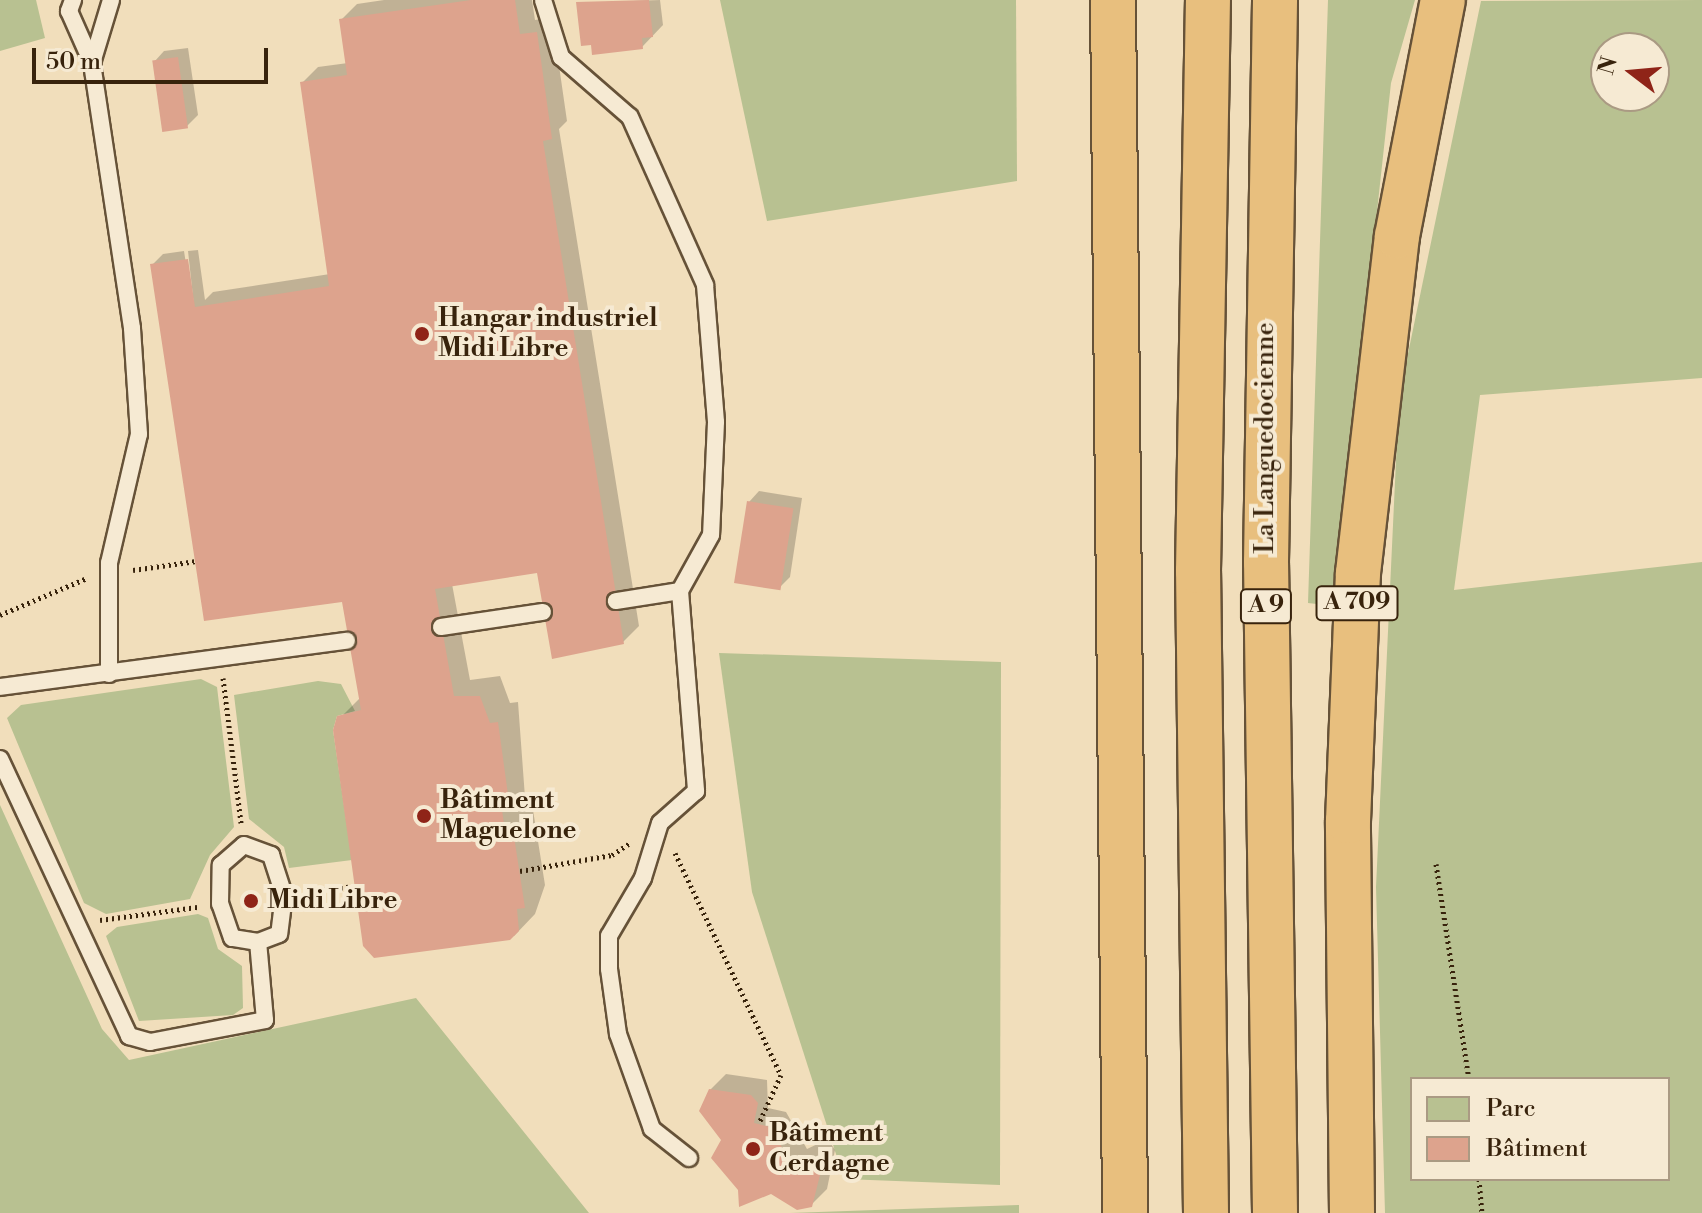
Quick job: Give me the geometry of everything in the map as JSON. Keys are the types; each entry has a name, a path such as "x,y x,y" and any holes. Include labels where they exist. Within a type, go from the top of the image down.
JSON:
{"highway":[{"path":"1113,0 1125,1213"},
{"path":"1206,1213 1198,555 1208,0"},
{"name":"La Languedocienne","path":"1275,0 1266,562 1275,1213"},
{"name":"A 709","path":"1352,1213 1348,821 1358,573 1395,250 1443,0"}],"lane":[{"path":"73,0 69,11 92,63 132,328 139,434 109,563 109,674"},
{"path":"92,63 111,0"},
{"path":"543,0 561,57 630,117 705,285 716,422 711,535 680,591 696,791 660,823 643,878 609,936 609,969 618,1034 652,1129 689,1158"},
{"path":"616,601 680,591"},
{"path":"441,627 543,612"},
{"path":"0,687 221,661 347,641"},
{"path":"0,759 79,923 121,1030 150,1042 265,1020 258,942"},
{"path":"244,845 271,855 284,895 279,934 258,942 232,938 220,904 221,865 244,845"}],"path":[{"path":"221,661 244,845"},
{"path":"520,871 612,855 660,823 781,1075 759,1123"},
{"path":"1436,864 1469,1077"},
{"path":"284,895 355,886"},
{"path":"79,923 220,904"},
{"path":"1479,1181 1482,1213"}],"green space":[{"path":"0,0 36,0 45,38 0,51"},
{"path":"720,0 1016,0 1017,181 767,221"},
{"path":"1328,0 1415,0 1391,83 1334,606 1308,603"},
{"path":"1702,0 1702,378 1480,395 1454,590 1702,562 1702,1213 1385,1213 1376,887 1399,397 1481,1"},
{"path":"719,653 1001,662 1000,1185 844,1179 752,892"},
{"path":"201,679 217,687 234,827 210,855 190,899 106,914 84,903 7,718 21,705"},
{"path":"318,681 341,684 355,711 337,716 333,730 352,860 289,868 284,847 249,819 234,695"},
{"path":"0,805 102,1029 129,1060 416,998 589,1213 0,1213"},
{"path":"198,914 208,918 218,949 242,966 243,1008 233,1015 139,1021 106,936 117,927"},
{"path":"1019,1205 1019,1213 790,1213"}],"building":[{"name":"Hangar industriel Midi Libre","path":"471,0 515,0 520,34 537,32 552,139 543,141 624,644 552,659 537,573 435,589 454,696 480,696 490,723 498,722 509,802 501,803 505,831 513,830 525,908 517,909 519,931 510,940 374,958 363,946 333,730 337,716 361,710 342,602 204,621 150,264 188,259 195,307 329,286 300,82 347,75 339,19"},
{"path":"649,0 653,37 642,38 643,49 592,55 591,45 581,46 576,2"},
{"path":"178,57 188,128 162,132 152,61"},
{"path":"747,501 793,508 780,590 734,583"},
{"name":"Bâtiment Cerdagne","path":"709,1089 751,1095 758,1103 754,1123 770,1127 791,1163 814,1157 821,1171 812,1207 797,1210 771,1194 739,1207 738,1190 711,1158 721,1140 699,1111"}],"place":[{"name":"Hangar industriel Midi Libre","path":"422,334"},
{"name":"Bâtiment Maguelone","path":"424,816"},
{"name":"Midi Libre","path":"251,901"},
{"name":"Bâtiment Cerdagne","path":"753,1149"}]}
